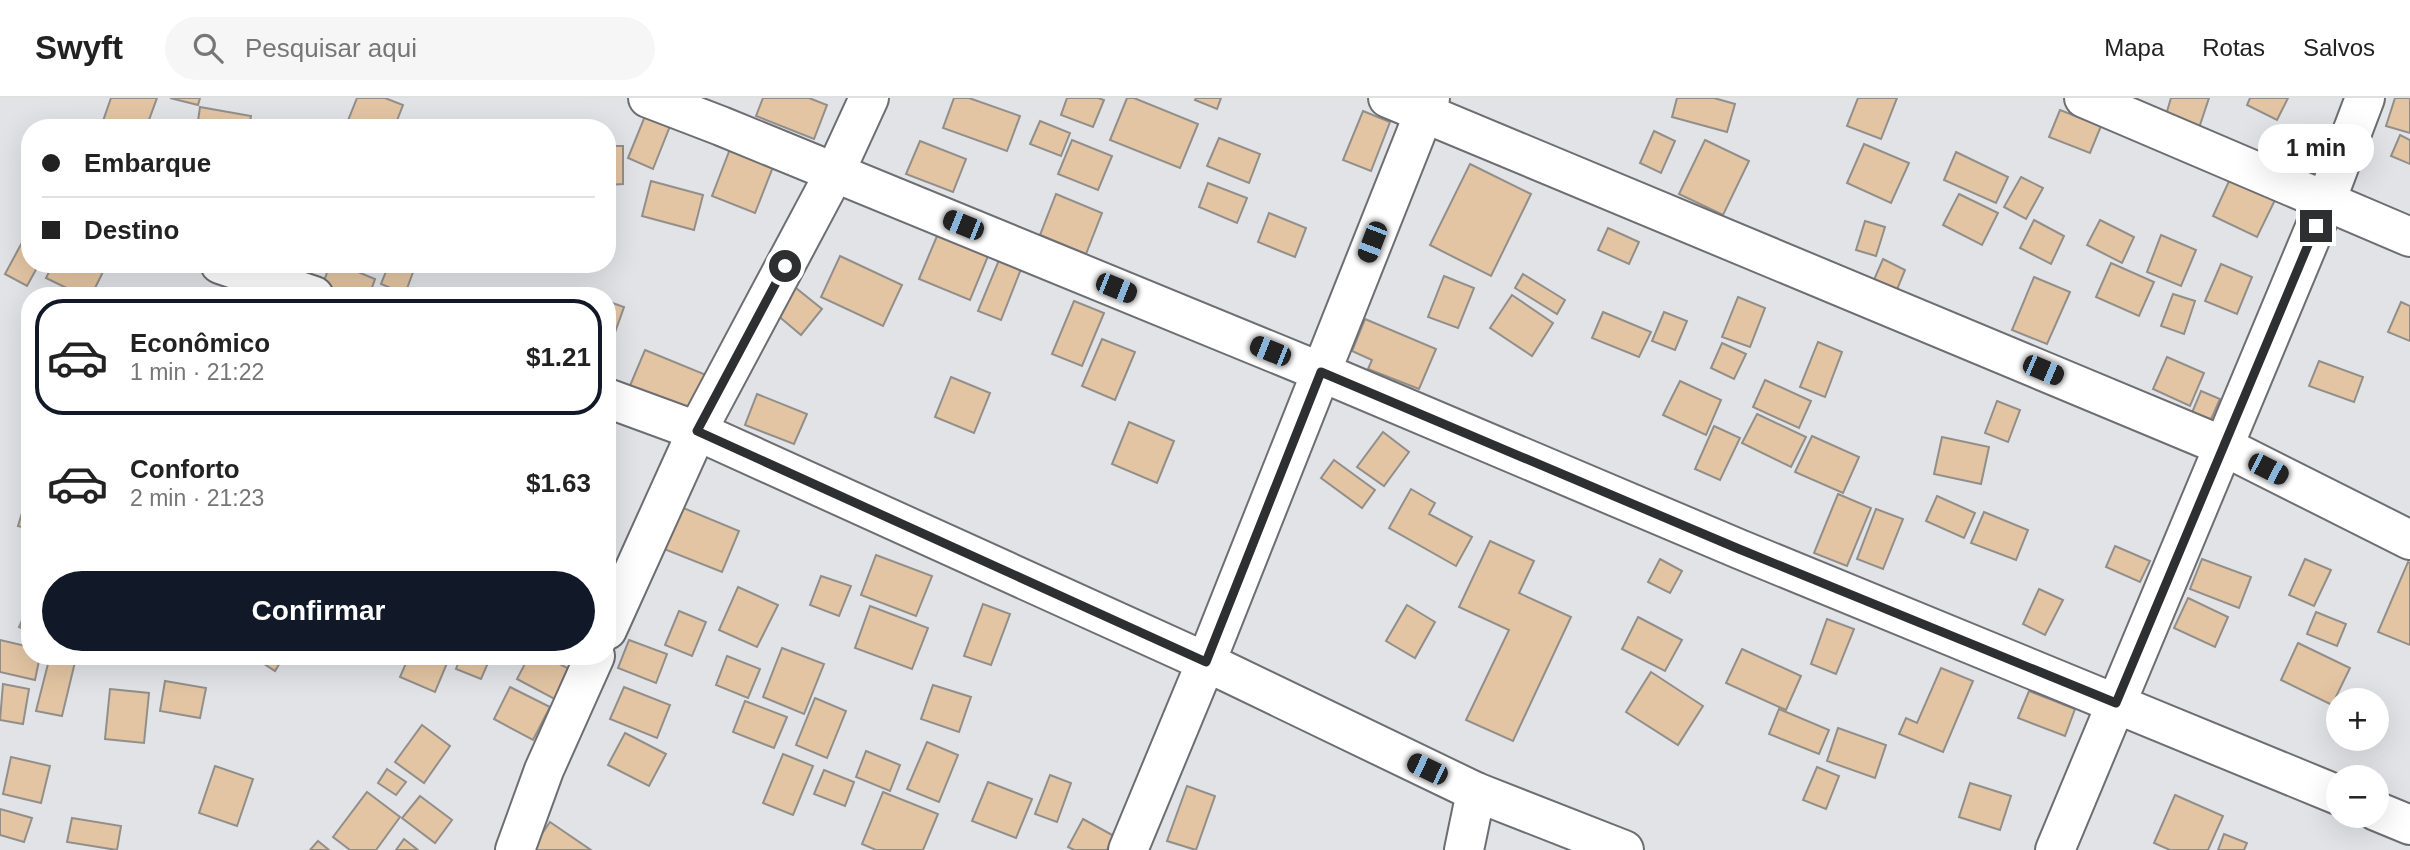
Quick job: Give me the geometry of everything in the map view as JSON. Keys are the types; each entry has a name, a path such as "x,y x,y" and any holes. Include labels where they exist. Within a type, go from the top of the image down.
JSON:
{"street":[{"path":"648,98 1321,372 1739,549 2326,790"},
{"path":"616,610 697,431 835,172 869,98"},
{"path":"1388,98 1427,105 2223,446 2410,540"},
{"path":"2084,98 2410,237"},
{"path":"2055,850 2326,201 2365,98"},
{"path":"1128,850 1206,662 1427,105"},
{"path":"246,273 288,287"},
{"path":"616,401 697,431 1206,662 1476,792 1625,850"},
{"path":"516,850 544,771 591,665"},
{"path":"1464,850 1476,792"},
{"path":"2389,816 2410,825"}],"building":[{"path":"111,98 157,98 149,119 104,119"},
{"path":"170,98 200,98 198,105"},
{"path":"357,98 385,98 403,105 398,119 349,119"},
{"path":"763,98 809,98 827,105 814,139 756,116"},
{"path":"954,98 969,98 1020,116 1007,151 943,128"},
{"path":"1067,98 1104,100 1093,127 1061,115"},
{"path":"1127,98 1134,98 1198,124 1180,168 1110,140"},
{"path":"1221,98 1217,109 1195,100"},
{"path":"1677,98 1714,98 1735,104 1727,132 1672,117"},
{"path":"1858,98 1897,98 1881,139 1847,126"},
{"path":"2171,98 2209,98 2199,128 2165,118"},
{"path":"2250,98 2288,98 2277,120 2247,105"},
{"path":"2395,98 2410,98 2410,133 2386,126"},
{"path":"200,107 251,116 250,119 198,119"},
{"path":"2060,110 2101,126 2090,153 2049,137"},
{"path":"1363,111 1390,122 1371,171 1343,160"},
{"path":"645,116 670,126 653,169 628,158"},
{"path":"1040,121 1070,133 1061,156 1030,144"},
{"path":"1654,131 1675,141 1661,173 1640,163"},
{"path":"2400,135 2410,140 2410,164 2391,156"},
{"path":"1219,138 1260,154 1249,183 1207,166"},
{"path":"1072,140 1112,156 1098,190 1058,174"},
{"path":"1705,140 1749,161 1723,215 1679,194"},
{"path":"920,141 966,159 953,192 906,174"},
{"path":"1864,144 1909,163 1891,203 1847,183"},
{"path":"616,146 623,146 623,184 616,184"},
{"path":"730,149 773,167 755,213 712,196"},
{"path":"1956,152 2008,177 1996,203 1944,180"},
{"path":"1470,164 1531,194 1491,276 1430,245"},
{"path":"2021,177 2043,188 2026,219 2004,207"},
{"path":"2230,179 2275,200 2257,237 2213,216"},
{"path":"651,181 703,195 694,230 642,216"},
{"path":"1208,183 1247,198 1237,223 1199,207"},
{"path":"1056,194 1102,213 1086,254 1040,235"},
{"path":"1959,194 1998,213 1982,245 1943,225"},
{"path":"1269,213 1306,228 1295,257 1258,242"},
{"path":"2034,220 2064,236 2051,264 2020,248"},
{"path":"2100,220 2134,237 2122,263 2087,245"},
{"path":"1865,221 1885,227 1876,256 1856,250"},
{"path":"1608,228 1639,242 1629,264 1598,250"},
{"path":"2161,235 2196,250 2181,286 2147,272"},
{"path":"937,236 988,256 970,300 919,279"},
{"path":"21,244 21,273 34,273 27,286 5,274"},
{"path":"840,256 902,285 883,326 821,297"},
{"path":"1883,259 1905,270 1896,292 1873,282"},
{"path":"999,260 1021,269 1001,320 978,311"},
{"path":"2111,263 2154,282 2139,316 2096,297"},
{"path":"2221,264 2252,277 2237,314 2205,301"},
{"path":"48,273 102,273 96,287 64,287 46,278"},
{"path":"327,273 361,273 375,279 372,287 330,287 323,284"},
{"path":"385,273 413,273 408,287 388,287 381,284"},
{"path":"1523,274 1565,300 1557,314 1515,288"},
{"path":"1444,276 1474,288 1458,328 1428,317"},
{"path":"2034,277 2070,292 2047,344 2012,330"},
{"path":"791,284 822,309 801,335 770,309"},
{"path":"2173,294 2195,301 2184,334 2161,326"},
{"path":"1512,295 1553,323 1532,356 1490,328"},
{"path":"1738,297 1765,308 1750,347 1722,337"},
{"path":"1074,301 1104,313 1082,366 1052,354"},
{"path":"2401,302 2410,306 2410,341 2388,332"},
{"path":"616,304 624,307 616,330"},
{"path":"1603,312 1651,332 1639,357 1592,338"},
{"path":"1664,312 1687,321 1675,350 1652,341"},
{"path":"1365,319 1436,349 1419,389 1368,369 1372,360 1352,351"},
{"path":"1102,339 1135,352 1115,400 1082,386"},
{"path":"1818,342 1842,352 1825,397 1800,387"},
{"path":"1722,343 1746,354 1734,379 1711,368"},
{"path":"645,350 711,377 696,415 629,388"},
{"path":"2167,357 2204,373 2190,406 2153,389"},
{"path":"2319,361 2363,377 2354,402 2309,386"},
{"path":"951,377 990,393 974,433 935,417"},
{"path":"1765,380 1811,401 1799,428 1753,407"},
{"path":"1680,381 1721,400 1706,435 1663,415"},
{"path":"2201,391 2220,399 2209,424 2191,415"},
{"path":"757,394 807,414 794,444 745,425"},
{"path":"1997,401 2020,410 2008,442 1985,433"},
{"path":"1757,414 1806,437 1791,467 1742,443"},
{"path":"1129,422 1174,441 1157,483 1112,464"},
{"path":"1714,426 1740,438 1720,480 1695,469"},
{"path":"1383,432 1409,452 1384,486 1357,467"},
{"path":"1812,436 1859,457 1843,493 1795,472"},
{"path":"1942,437 1989,447 1981,484 1934,474"},
{"path":"1334,460 1375,490 1362,508 1321,478"},
{"path":"1411,489 1435,503 1429,514 1472,537 1456,566 1389,528"},
{"path":"1838,494 1871,508 1847,566 1814,553"},
{"path":"1937,496 1975,513 1964,538 1926,521"},
{"path":"681,507 739,531 722,572 664,549"},
{"path":"1876,509 1903,519 1883,569 1857,559"},
{"path":"1984,512 2028,530 2016,560 1971,543"},
{"path":"1490,541 1534,561 1519,593 1571,617 1513,741 1466,720 1509,630 1459,607"},
{"path":"2115,546 2150,561 2140,582 2106,567"},
{"path":"876,555 932,576 916,616 861,595"},
{"path":"1660,559 1682,571 1670,593 1648,582"},
{"path":"2202,559 2251,577 2239,608 2190,589"},
{"path":"2305,559 2331,570 2314,606 2289,595"},
{"path":"2408,562 2410,563 2410,645 2378,632"},
{"path":"821,576 851,586 839,616 810,605"},
{"path":"738,587 778,605 757,647 719,630"},
{"path":"2039,589 2063,600 2045,635 2023,624"},
{"path":"2188,598 2228,617 2215,647 2174,628"},
{"path":"983,604 1010,614 991,665 964,656"},
{"path":"1407,605 1435,622 1415,658 1386,641"},
{"path":"870,606 928,628 912,669 855,648"},
{"path":"679,611 706,622 692,656 665,645"},
{"path":"2316,612 2346,624 2337,646 2307,634"},
{"path":"1638,617 1682,640 1665,671 1622,649"},
{"path":"1827,619 1854,629 1836,674 1811,664"},
{"path":"0,640 21,645 21,665 38,665 35,680 0,672"},
{"path":"629,640 667,654 656,683 618,668"},
{"path":"2298,643 2350,668 2340,688 2326,688 2326,702 2281,680"},
{"path":"782,648 824,664 804,714 763,697"},
{"path":"1742,649 1801,676 1786,710 1726,683"},
{"path":"727,656 760,669 748,698 716,685"},
{"path":"48,665 74,665 62,716 36,711"},
{"path":"266,665 279,665 275,671"},
{"path":"405,665 446,665 435,692 400,677"},
{"path":"458,665 487,665 481,679 456,669"},
{"path":"524,665 562,665 579,674 564,704 517,679"},
{"path":"1941,668 1973,681 1943,752 1899,734 1906,718 1917,723"},
{"path":"1651,672 1703,706 1678,745 1626,712"},
{"path":"165,681 206,688 200,718 160,711"},
{"path":"3,684 29,689 23,724 0,720"},
{"path":"933,685 971,697 959,732 921,719"},
{"path":"510,687 550,707 533,740 494,719"},
{"path":"624,687 670,705 657,738 610,719"},
{"path":"110,689 149,693 144,743 105,739"},
{"path":"2029,691 2075,709 2065,736 2018,718"},
{"path":"815,698 846,711 827,758 796,745"},
{"path":"745,701 787,717 774,748 733,732"},
{"path":"1779,709 1829,730 1819,754 1769,734"},
{"path":"422,725 450,746 424,783 395,762"},
{"path":"1838,728 1886,745 1875,778 1827,761"},
{"path":"625,733 666,754 649,786 608,765"},
{"path":"927,742 958,755 939,802 907,789"},
{"path":"866,751 900,765 890,791 856,777"},
{"path":"783,754 813,766 793,815 763,803"},
{"path":"11,757 50,766 41,803 3,794"},
{"path":"215,766 253,779 237,826 199,813"},
{"path":"1817,767 1839,776 1826,809 1803,800"},
{"path":"387,769 406,782 396,795 378,783"},
{"path":"824,770 854,782 845,806 814,794"},
{"path":"1050,775 1071,783 1057,822 1035,814"},
{"path":"988,782 1032,799 1016,838 972,821"},
{"path":"1970,783 2011,796 2000,830 1959,817"},
{"path":"1187,786 1215,796 1196,850 1167,841"},
{"path":"367,792 400,817 376,850 350,850 333,837"},
{"path":"883,792 938,814 923,850 876,850 862,844"},
{"path":"2175,795 2223,816 2208,850 2170,850 2154,843"},
{"path":"420,796 452,820 435,843 402,818"},
{"path":"0,809 32,818 24,842 0,835"},
{"path":"72,818 121,826 117,850 67,842"},
{"path":"1083,819 1114,836 1107,850 1074,850 1068,847"},
{"path":"550,822 591,850 537,850 533,847"},
{"path":"2224,834 2247,843 2244,850 2218,850"},
{"path":"404,839 418,850 396,850"},
{"path":"318,841 329,850 310,850"}],"route":[{"path":"785,266 697,431 1206,662 1321,372 1739,549 2116,703 2316,226"}]}
